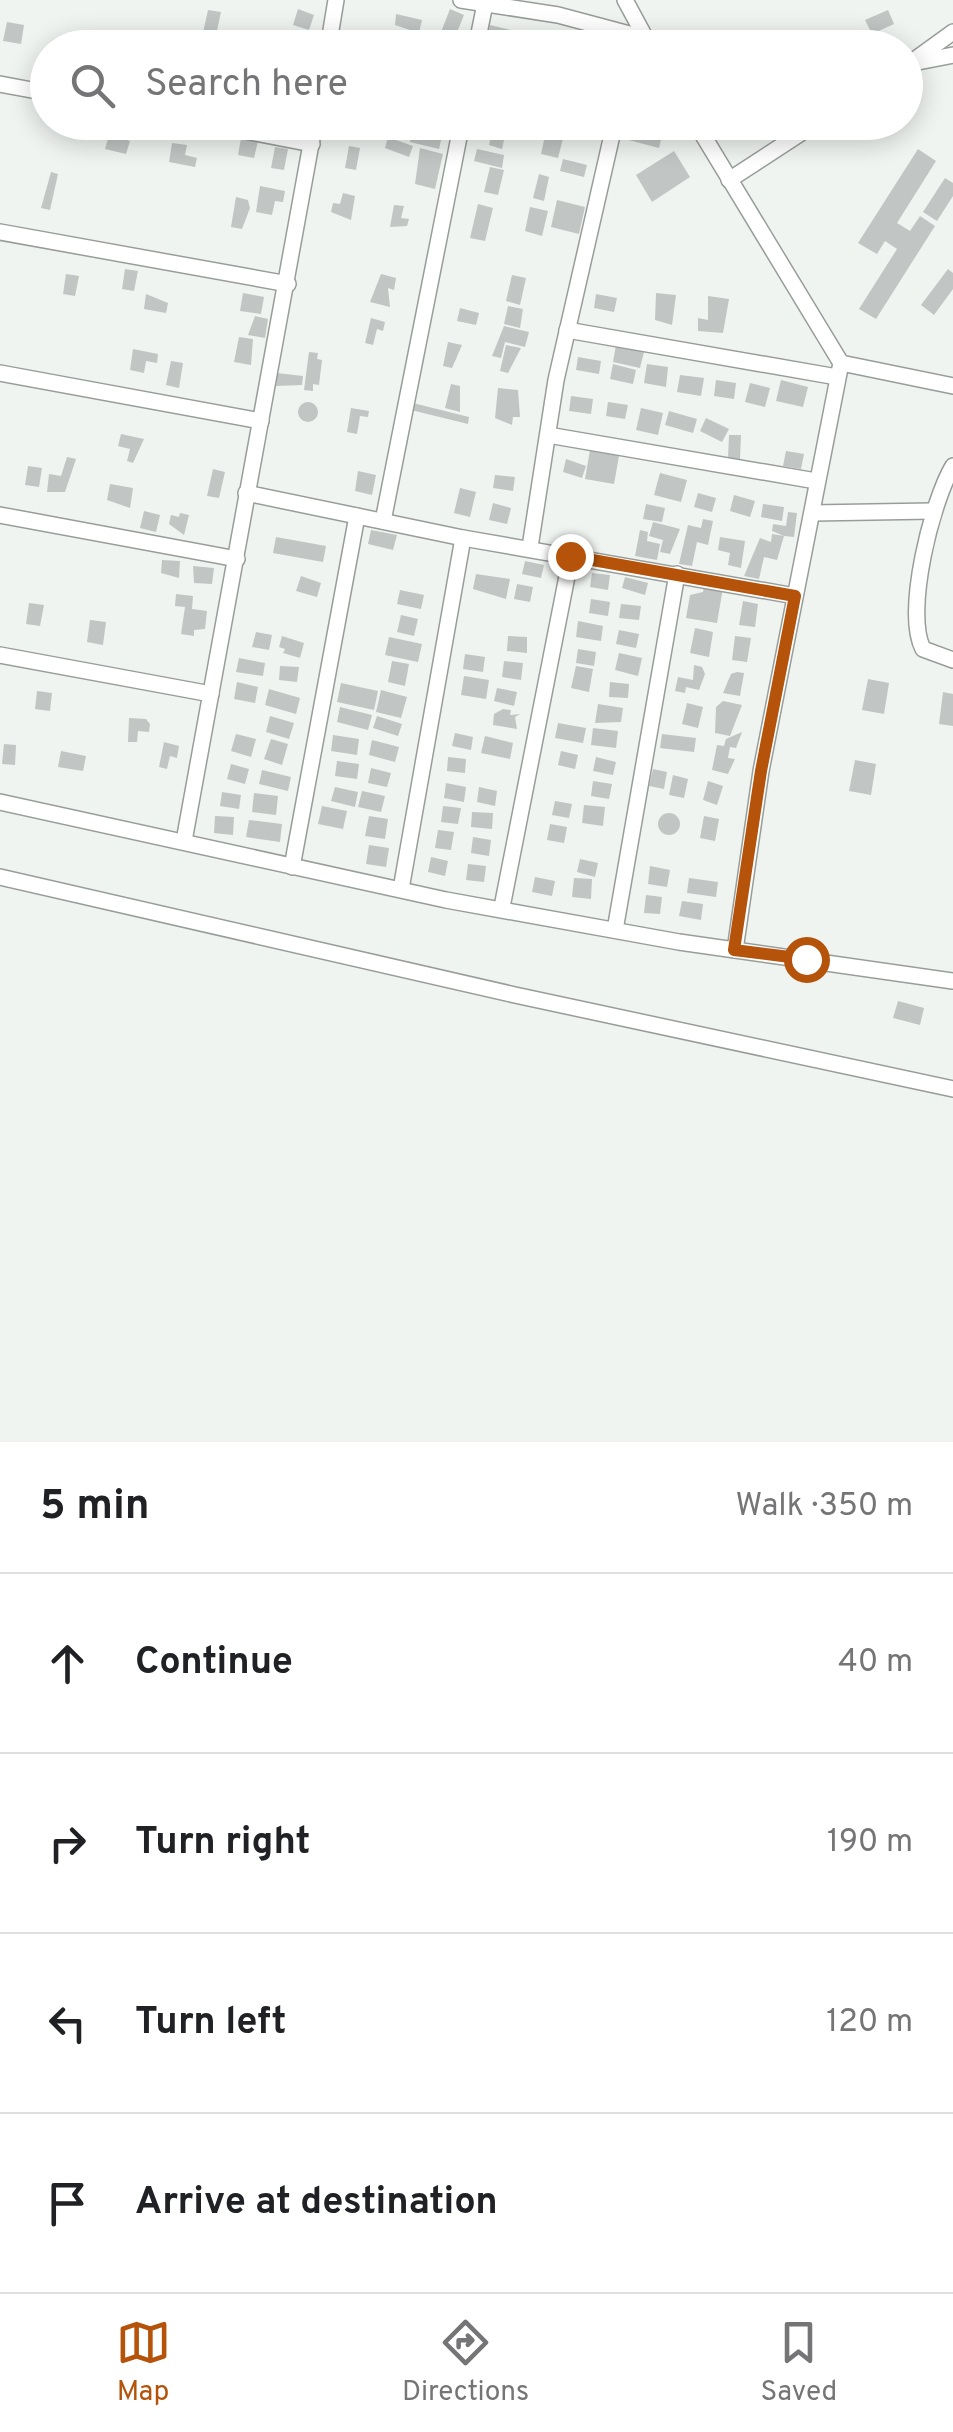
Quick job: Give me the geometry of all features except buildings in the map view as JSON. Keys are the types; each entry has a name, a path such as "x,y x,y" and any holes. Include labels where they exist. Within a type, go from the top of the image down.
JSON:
{"street":[{"path":"320,0 336,1 331,30"},
{"path":"461,0 558,15 615,30"},
{"path":"626,0 633,30"},
{"path":"480,30 485,4"},
{"path":"923,54 953,32"},
{"path":"923,61 953,54"},
{"path":"0,84 30,90"},
{"path":"291,140 312,144"},
{"path":"184,841 313,140"},
{"path":"383,522 458,140"},
{"path":"530,547 566,330 610,140"},
{"path":"706,140 839,370 761,771 734,950"},
{"path":"729,180 790,140"},
{"path":"0,232 288,284"},
{"path":"566,330 953,386"},
{"path":"0,373 261,420"},
{"path":"548,435 816,481"},
{"path":"953,466 932,511 917,638 932,656 953,660"},
{"path":"246,493 463,538 795,596"},
{"path":"812,513 932,511"},
{"path":"0,514 237,559"},
{"path":"292,866 356,516"},
{"path":"400,889 463,538"},
{"path":"502,906 570,556"},
{"path":"615,930 677,574"},
{"path":"0,654 211,694"},
{"path":"0,802 400,889 615,930 953,981"},
{"path":"0,877 515,996 953,1089"}],"route":[{"path":"570,556 795,596 761,771 734,950 806,959"}]}
